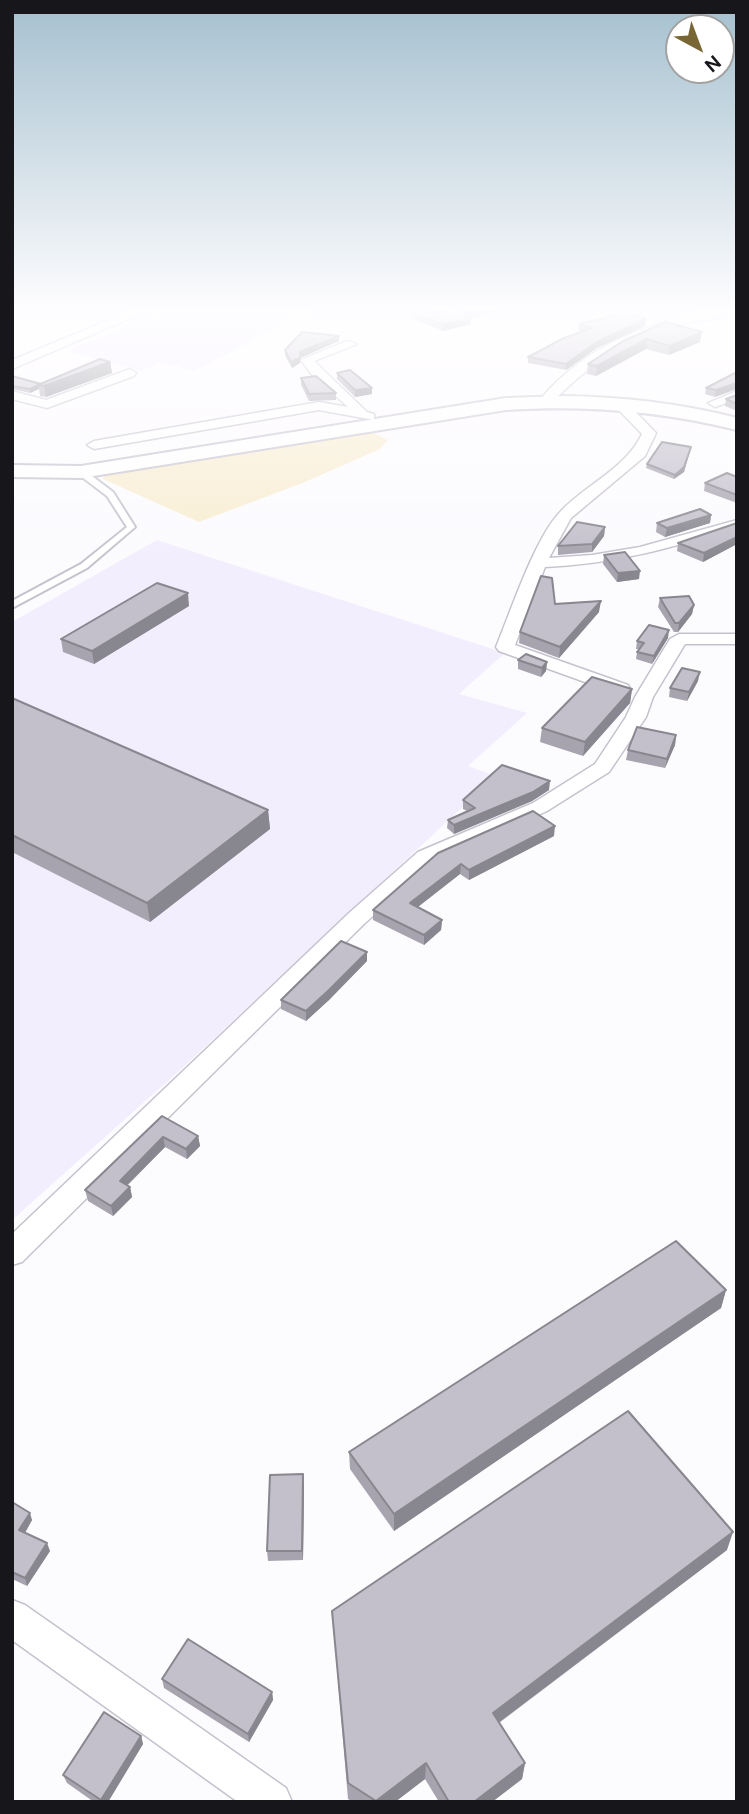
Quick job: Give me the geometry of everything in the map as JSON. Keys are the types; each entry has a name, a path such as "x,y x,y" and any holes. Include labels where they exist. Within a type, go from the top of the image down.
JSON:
{"main road":[{"path":"12,471 82,472 377,420 545,401 680,410 737,424"}],"street":[{"path":"12,395 47,404 77,393"},
{"path":"342,393 377,420"},
{"path":"545,401 554,393"},
{"path":"715,403 737,395"},
{"path":"620,404 649,433 640,453 565,515 538,563 505,647 644,697"},
{"path":"94,445 319,406 342,409 377,420"},
{"path":"538,563 592,560 642,551 734,524"},
{"path":"12,1253 357,918 426,858 540,807 602,768 636,717 644,697 679,639 737,639"},
{"path":"12,1618 272,1802"}],"lane":[{"path":"12,605 84,566 131,527 110,494 82,472"}],"shaded area":[{"path":"369,431 388,440 380,449 305,482 199,522 103,479 105,475"},
{"path":"157,540 505,653 459,694 527,713 468,766 496,776 179,1071 12,1220 12,622"}],"building":[{"path":"737,395 737,404 726,399"},
{"path":"662,442 691,447 684,467 675,475 647,464"},
{"path":"727,473 737,477 737,495 705,483"},
{"path":"700,509 711,515 667,528 657,523"},
{"path":"577,522 605,527 592,544 558,546"},
{"path":"737,523 737,537 704,553 678,543"},
{"path":"625,552 640,571 618,573 604,555"},
{"path":"541,576 552,578 555,604 601,601 560,647 520,632"},
{"path":"157,583 188,593 92,651 61,639"},
{"path":"689,596 694,605 679,623 675,623 660,598"},
{"path":"649,625 669,630 654,656 637,652 644,643 637,641"},
{"path":"526,654 547,662 542,668 518,660"},
{"path":"682,668 700,672 689,692 670,688"},
{"path":"592,677 632,689 585,742 542,728"},
{"path":"12,698 268,810 147,903 12,835"},
{"path":"637,727 676,735 667,759 628,750"},
{"path":"502,765 550,781 533,792 454,825 448,820 475,808 463,800"},
{"path":"533,811 555,826 469,870 461,864 410,903 442,920 424,935 373,910 438,853"},
{"path":"341,941 367,952 306,1011 281,1000"},
{"path":"162,1116 198,1136 186,1149 163,1137 120,1181 130,1187 111,1206 85,1190"},
{"path":"676,1241 726,1290 394,1514 349,1452"},
{"path":"628,1411 733,1532 493,1713 525,1763 474,1802 449,1802 426,1763 376,1801 348,1783 332,1611"},
{"path":"303,1474 302,1551 267,1551 270,1475"},
{"path":"12,1502 30,1513 19,1530 47,1543 25,1578 12,1572"},
{"path":"188,1639 272,1692 248,1734 162,1679"},
{"path":"104,1712 141,1736 101,1800 63,1775"}]}
